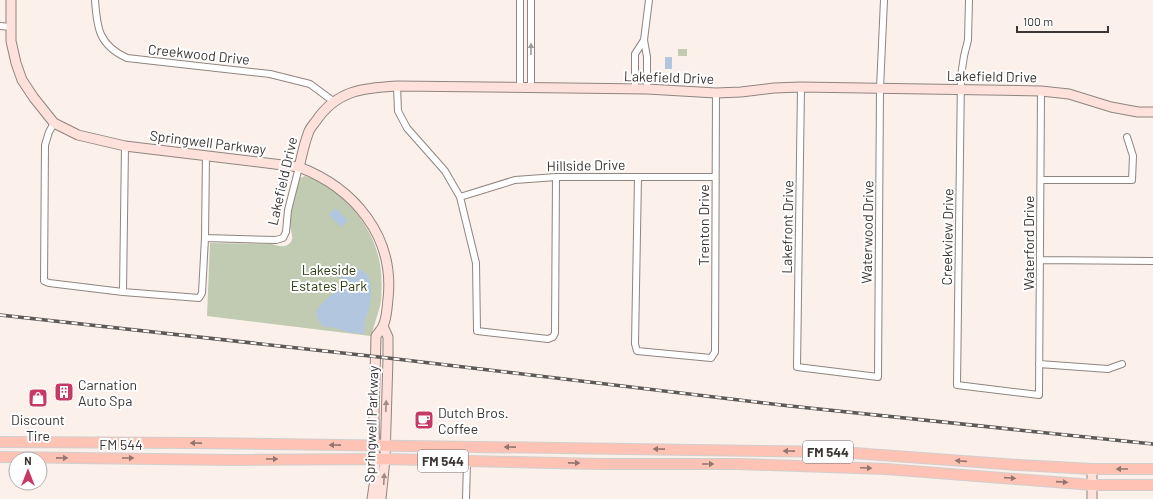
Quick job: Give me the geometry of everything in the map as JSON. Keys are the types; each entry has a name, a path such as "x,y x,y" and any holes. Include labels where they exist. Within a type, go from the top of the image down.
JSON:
{"main road":[{"name":"FM 544","path":"0,442 385,445 840,452 1092,469 1153,469"},
{"path":"89,458 90,443"},
{"path":"233,444 233,460"},
{"path":"549,447 549,463"},
{"path":"664,464 666,460 671,457 704,456 717,450"},
{"name":"FM 544","path":"0,457 233,460 380,459 467,462 738,464 886,469 1093,485 1153,485"},
{"path":"970,475 972,470 980,467 1006,468 1019,465"}],"street":[{"name":"Springwell Parkway","path":"11,0 11,41 16,63 22,80 54,123 78,135 125,146 299,167 320,176 346,194 362,210 372,225 384,253 389,277 389,291 383,326 376,336 374,445 380,459 381,499"},
{"name":"Creekwood Drive","path":"95,0 98,26 103,38 115,52 127,58 270,74 310,84 333,101"},
{"path":"520,0 520,88"},
{"path":"531,0 531,88"},
{"path":"647,90 647,57 644,40 649,0"},
{"name":"Waterwood Drive","path":"878,377 880,88 884,0"},
{"name":"Creekview Drive","path":"969,0 968,40 961,76 957,385 1039,395"},
{"path":"0,26 11,27"},
{"path":"636,90 636,54 644,40"},
{"path":"397,86 398,111 407,128 445,171 460,197 476,263 477,331 548,340 553,337 555,333 556,177"},
{"name":"Lakefield Drive","path":"205,238 276,240 283,238 286,232 288,210 308,132 320,115 333,101 350,92 370,87 397,86 647,90 716,93 774,88 1041,91 1069,94 1111,107 1138,112 1153,112"},
{"name":"Lakefront Drive","path":"801,88 797,367 878,377"},
{"name":"Waterford Drive","path":"1039,395 1041,91"},
{"name":"Trenton Drive","path":"638,177 636,351 711,358 715,352 716,93"},
{"path":"54,123 49,132 45,145 44,280 49,283 123,292 199,298 202,293 205,238 206,155"},
{"path":"1041,180 1132,180 1132,156 1127,137"},
{"path":"123,292 125,146"},
{"name":"Hillside Drive","path":"460,197 515,180 556,177 715,177"},
{"path":"1040,260 1153,261"},
{"name":"Springwell Parkway","path":"372,499 375,479 385,445 388,337 383,326"},
{"path":"1039,364 1108,369 1122,364"},
{"path":"375,375 387,375"},
{"path":"466,499 467,462"},
{"path":"1092,469 1092,499"}],"green space":[{"path":"678,49 687,49 687,56 678,56"},
{"name":"Lakeside Estates Park","path":"305,176 318,181 329,188 351,206 368,229 374,242 380,266 382,289 381,301 371,336 207,316 210,243 288,245 292,239 290,228 291,209 298,182 300,178"}],"water":[{"path":"665,57 672,57 672,69 665,69"},
{"path":"335,208 348,220 341,227 329,215"},
{"path":"354,268 361,270 366,274 371,284 370,303 365,323 365,331 363,334 348,332 332,327 324,327 317,315 320,305 334,293 340,285 342,273"}],"railway":[{"path":"0,315 388,358 790,406 1153,444"}],"place":[{"name":"Carnation Auto Spa","path":"64,392"},
{"name":"Discount Tire","path":"38,398"},
{"name":"Dutch Bros. Coffee","path":"424,420"}]}
